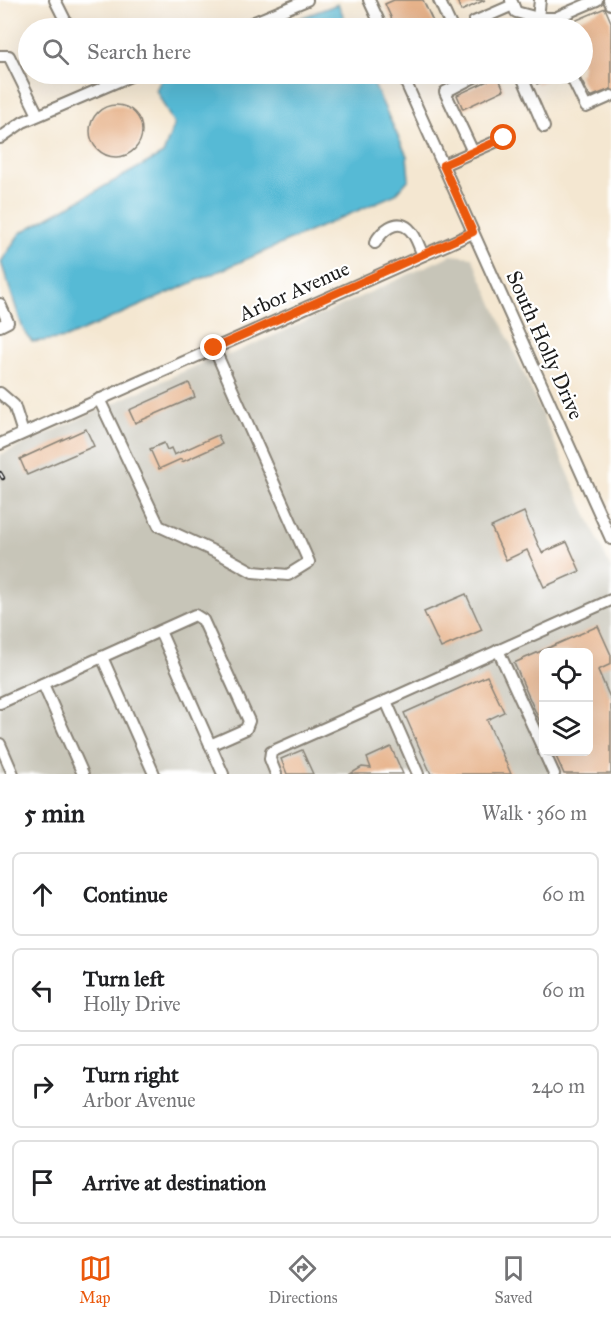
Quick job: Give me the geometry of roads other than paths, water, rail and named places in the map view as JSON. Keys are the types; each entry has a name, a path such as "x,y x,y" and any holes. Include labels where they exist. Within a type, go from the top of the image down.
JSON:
{"street":[{"path":"55,0 64,18"},
{"path":"264,18 307,0"},
{"path":"369,0 377,18"},
{"path":"439,0 447,18"},
{"path":"538,18 540,0"},
{"path":"482,18 512,2 516,12 538,18 555,18 597,0"},
{"path":"0,56 9,56 18,74"},
{"path":"23,84 38,115"},
{"path":"0,138 23,122 110,84"},
{"name":"South Holly Drive","path":"407,84 611,539"},
{"path":"461,84 445,92 473,152"},
{"path":"525,84 544,127"},
{"path":"575,84 586,108 611,96"},
{"path":"443,165 504,138"},
{"path":"375,243 381,233 390,227 399,225 409,229 423,255"},
{"name":"Arbor Avenue","path":"0,444 473,232"},
{"path":"0,304 8,322 0,326"},
{"path":"99,399 159,526 253,572 288,575 309,562 214,348"},
{"path":"0,393 14,405 23,433"},
{"path":"276,774 270,759 271,752 610,602"},
{"path":"0,703 195,615 203,620 249,721 246,729 210,745"},
{"path":"160,631 223,774"},
{"path":"498,650 539,740"},
{"path":"102,657 154,774"},
{"path":"43,684 83,774"},
{"path":"386,701 418,774"},
{"path":"0,744 13,774"},
{"path":"546,756 554,774"}],"water":[{"path":"338,4 344,18 301,18"},
{"path":"159,84 374,84 407,156 409,179 396,194 66,338 32,342 23,329 1,262 20,233 163,154 174,125 156,90"}],"railway":[{"path":"0,473 3,478"}]}
